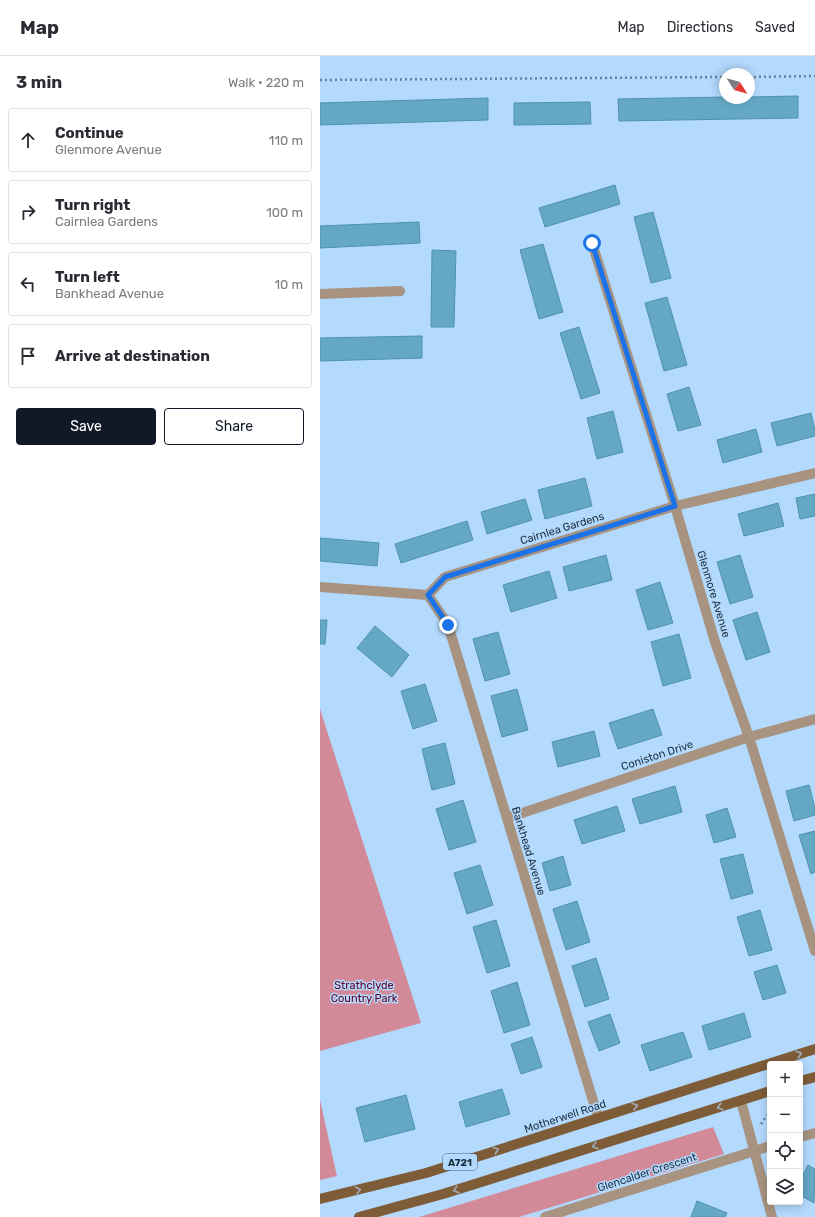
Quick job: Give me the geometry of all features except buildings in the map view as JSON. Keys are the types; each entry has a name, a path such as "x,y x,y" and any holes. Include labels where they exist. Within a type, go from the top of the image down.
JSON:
{"main road":[{"name":"Motherwell Road","path":"320,1199 426,1173 815,1049"},
{"path":"803,1081 815,1077"},
{"name":"A721","path":"359,1217 443,1194 767,1092"}],"street":[{"name":"Glenmore Avenue","path":"592,243 675,506 715,642 749,737 815,951"},
{"path":"320,294 400,291"},
{"name":"Cairnlea Gardens","path":"428,595 445,577 675,506 815,473"},
{"path":"320,587 428,595"},
{"name":"Bankhead Avenue","path":"428,595 448,625 598,1117"},
{"name":"Coniston Drive","path":"507,818 749,737 815,719"},
{"path":"741,1101 772,1217"},
{"path":"803,1136 815,1133"},
{"path":"755,1151 767,1147"},
{"name":"Glencalder Crescent","path":"545,1217 755,1151"}],"path":[{"path":"755,76 815,76"},
{"path":"320,80 719,77"}],"green space":[{"name":"Strathclyde Country Park","path":"320,709 421,1023 320,1051"},
{"path":"320,1100 337,1176 320,1180"},
{"path":"713,1127 724,1154 519,1217 419,1217"}],"route":[{"path":"448,625 428,595 445,577 675,506 592,243"}]}
